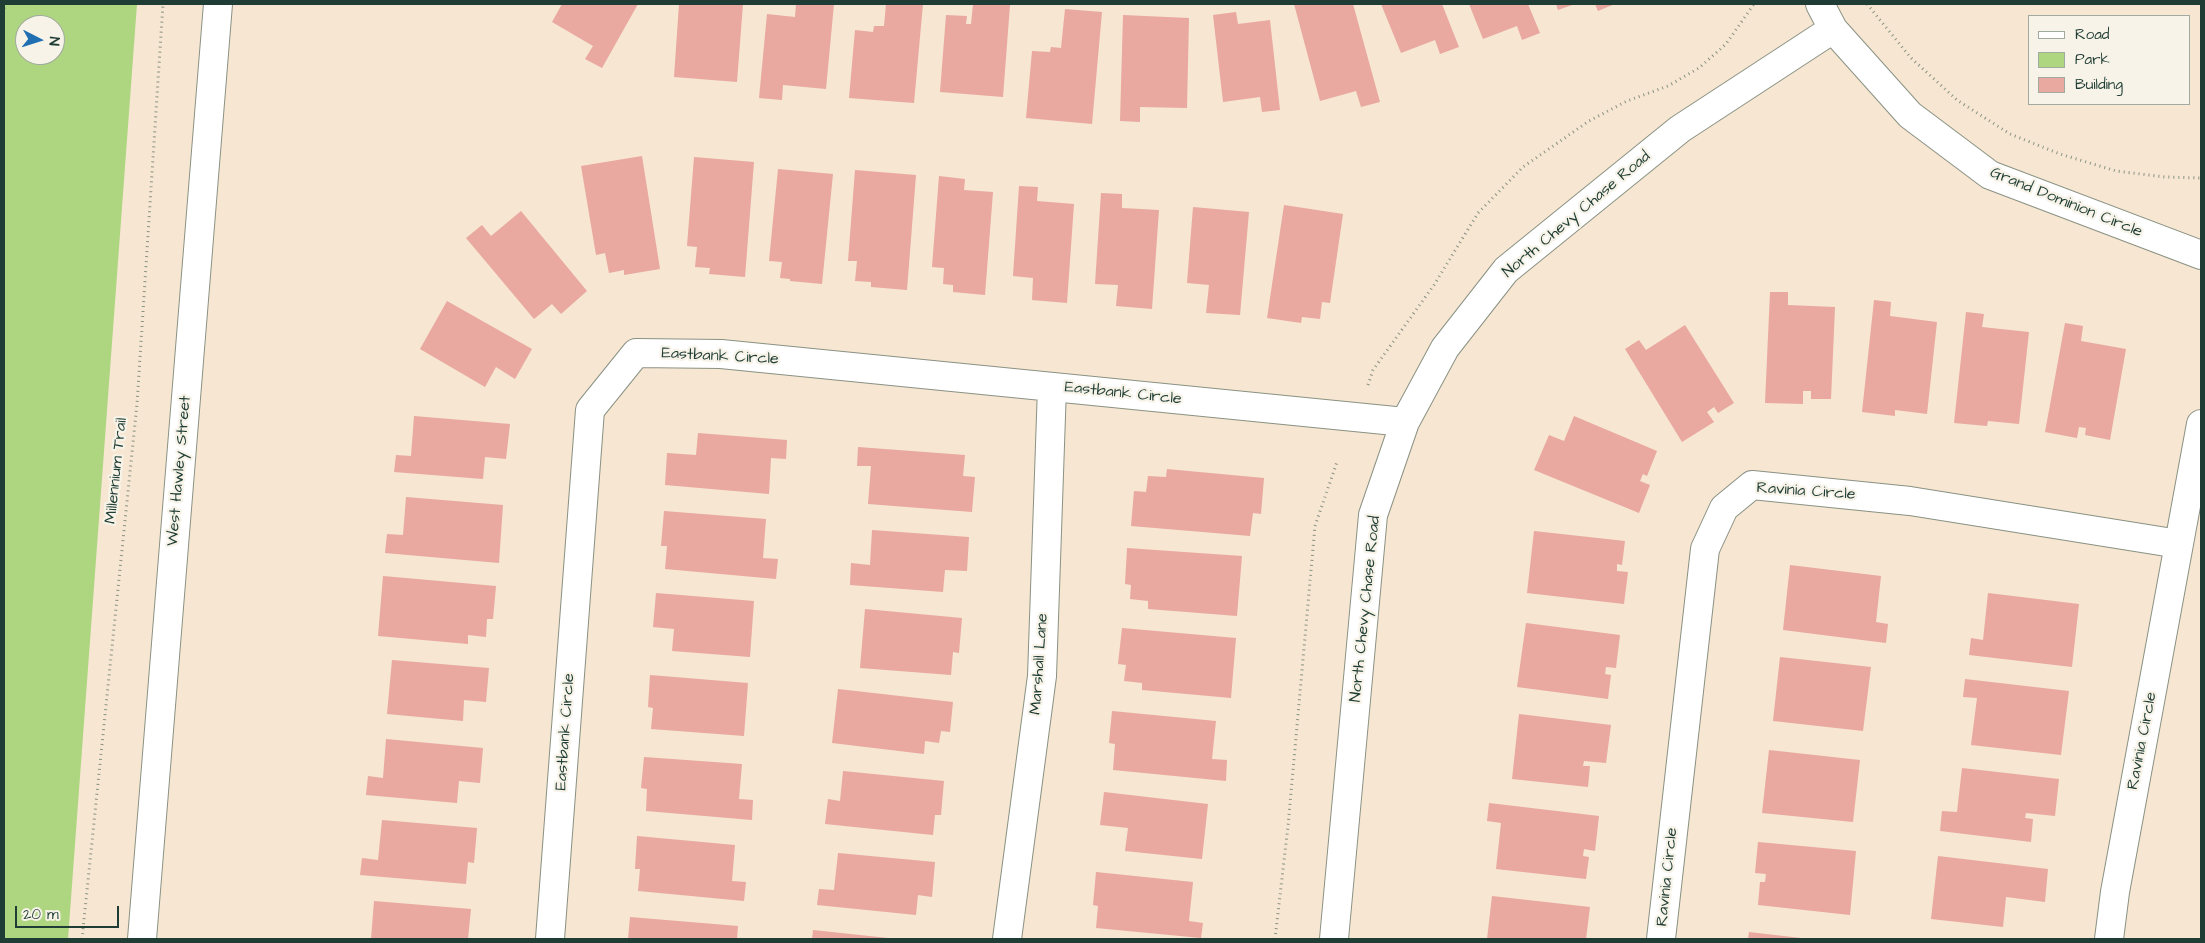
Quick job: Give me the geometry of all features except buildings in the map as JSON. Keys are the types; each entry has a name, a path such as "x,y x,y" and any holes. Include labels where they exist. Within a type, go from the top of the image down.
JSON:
{"street":[{"name":"West Hawley Street","path":"142,939 218,4"},
{"name":"Grand Dominion Circle","path":"1820,4 1833,29 1910,115 1990,175 2201,255"},
{"name":"North Chevy Chase Road","path":"1334,939 1373,516 1405,422 1446,348 1506,270 1680,129 1833,29"},
{"name":"Eastbank Circle","path":"550,939 590,410 636,353 721,354 1405,422"},
{"name":"Marshall Lane","path":"1007,939 1042,676 1052,387"},
{"name":"Ravinia Circle","path":"2109,939 2115,892 2201,424"},
{"name":"Ravinia Circle","path":"1661,939 1705,549 1724,508 1752,485 1910,502 2179,544"}],"path":[{"path":"4,8 7,4"},
{"name":"Millennium Trail","path":"82,939 137,404 163,4"},
{"path":"1368,385 1373,370 1434,285 1478,213 1523,167 1589,121 1627,100 1668,86 1699,68 1726,44 1754,4"},
{"path":"1867,4 1910,58 1958,100 2010,134 2060,154 2116,171 2165,177 2201,178"},
{"path":"1275,939 1288,826 1315,526 1337,462"}],"green space":[{"path":"4,4 137,4 68,939 4,939"}]}
